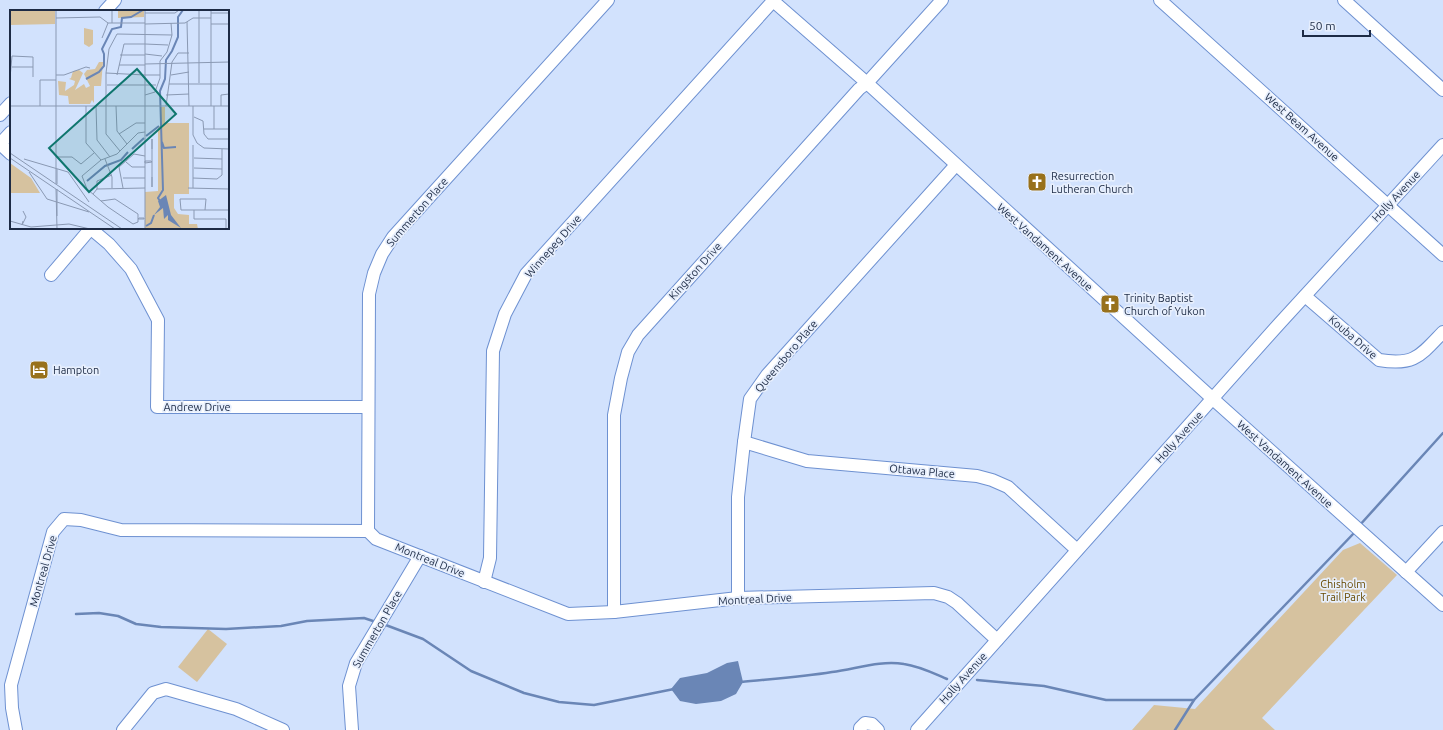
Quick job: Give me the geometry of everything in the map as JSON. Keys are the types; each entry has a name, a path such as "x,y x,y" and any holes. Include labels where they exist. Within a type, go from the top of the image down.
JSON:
{"street":[{"path":"106,10 115,0"},
{"name":"Summerton Place","path":"368,531 369,294 374,273 382,254 393,237 608,0"},
{"name":"West Vandament Avenue","path":"773,0 867,83 955,166 1213,400 1443,605"},
{"name":"Winnepeg Drive","path":"484,582 490,558 493,351 505,314 526,274 773,0"},
{"name":"Kingston Drive","path":"614,612 614,415 628,352 638,335 859,89 867,83 942,0"},
{"name":"West Beam Avenue","path":"1160,0 1443,255"},
{"path":"1344,0 1443,90"},
{"path":"0,115 10,105"},
{"path":"10,133 0,144 10,153"},
{"name":"Holly Avenue","path":"916,730 1387,204 1443,145"},
{"name":"Queensboro Place","path":"738,598 738,497 750,399 767,375 955,166"},
{"path":"51,275 89,229"},
{"name":"Andrew Drive","path":"91,229 109,244 131,269 158,320 157,407 368,407"},
{"name":"Kouba Drive","path":"1305,296 1379,360 1392,363 1407,362 1420,355 1443,332"},
{"name":"Ottawa Place","path":"744,442 807,461 977,476 992,480 1008,487 1077,550"},
{"name":"Montreal Drive","path":"16,730 12,708 11,684 53,532 64,519 81,520 121,530 368,531 376,539 568,614 614,612 738,598 934,593 948,597 957,603 997,640"},
{"path":"1406,572 1443,532"},
{"name":"Summerton Place","path":"352,730 349,686 356,663 420,556"},
{"path":"123,730 153,692 166,689 236,709 283,730"},
{"path":"860,730 865,723 872,724 878,730"}],"green space":[{"name":"Chisholm Trail Park","path":"1360,543 1397,575 1262,718 1275,730 1132,730 1154,705 1195,709 1343,550"},
{"path":"208,629 227,644 197,682 178,667"}],"water":[{"path":"738,661 743,682 736,694 721,701 696,704 680,701 671,689 680,678 707,673 727,663"}],"waterway":[{"path":"1359,526 1443,433"},
{"path":"1175,730 1194,700 1355,532"},
{"path":"76,614 99,613 118,616 136,624 161,627 226,629 281,626 307,621 364,618 376,622"},
{"path":"383,624 423,639 471,671 524,693 559,702 594,705 674,689"},
{"path":"741,682 841,671 886,663 915,666 947,679"},
{"path":"977,680 1044,686 1106,700 1194,700"}],"place":[{"name":"Resurrection Lutheran Church","path":"1037,182"},
{"name":"Trinity Baptist Church of Yukon","path":"1110,304"},
{"name":"Hampton","path":"39,370"}]}
